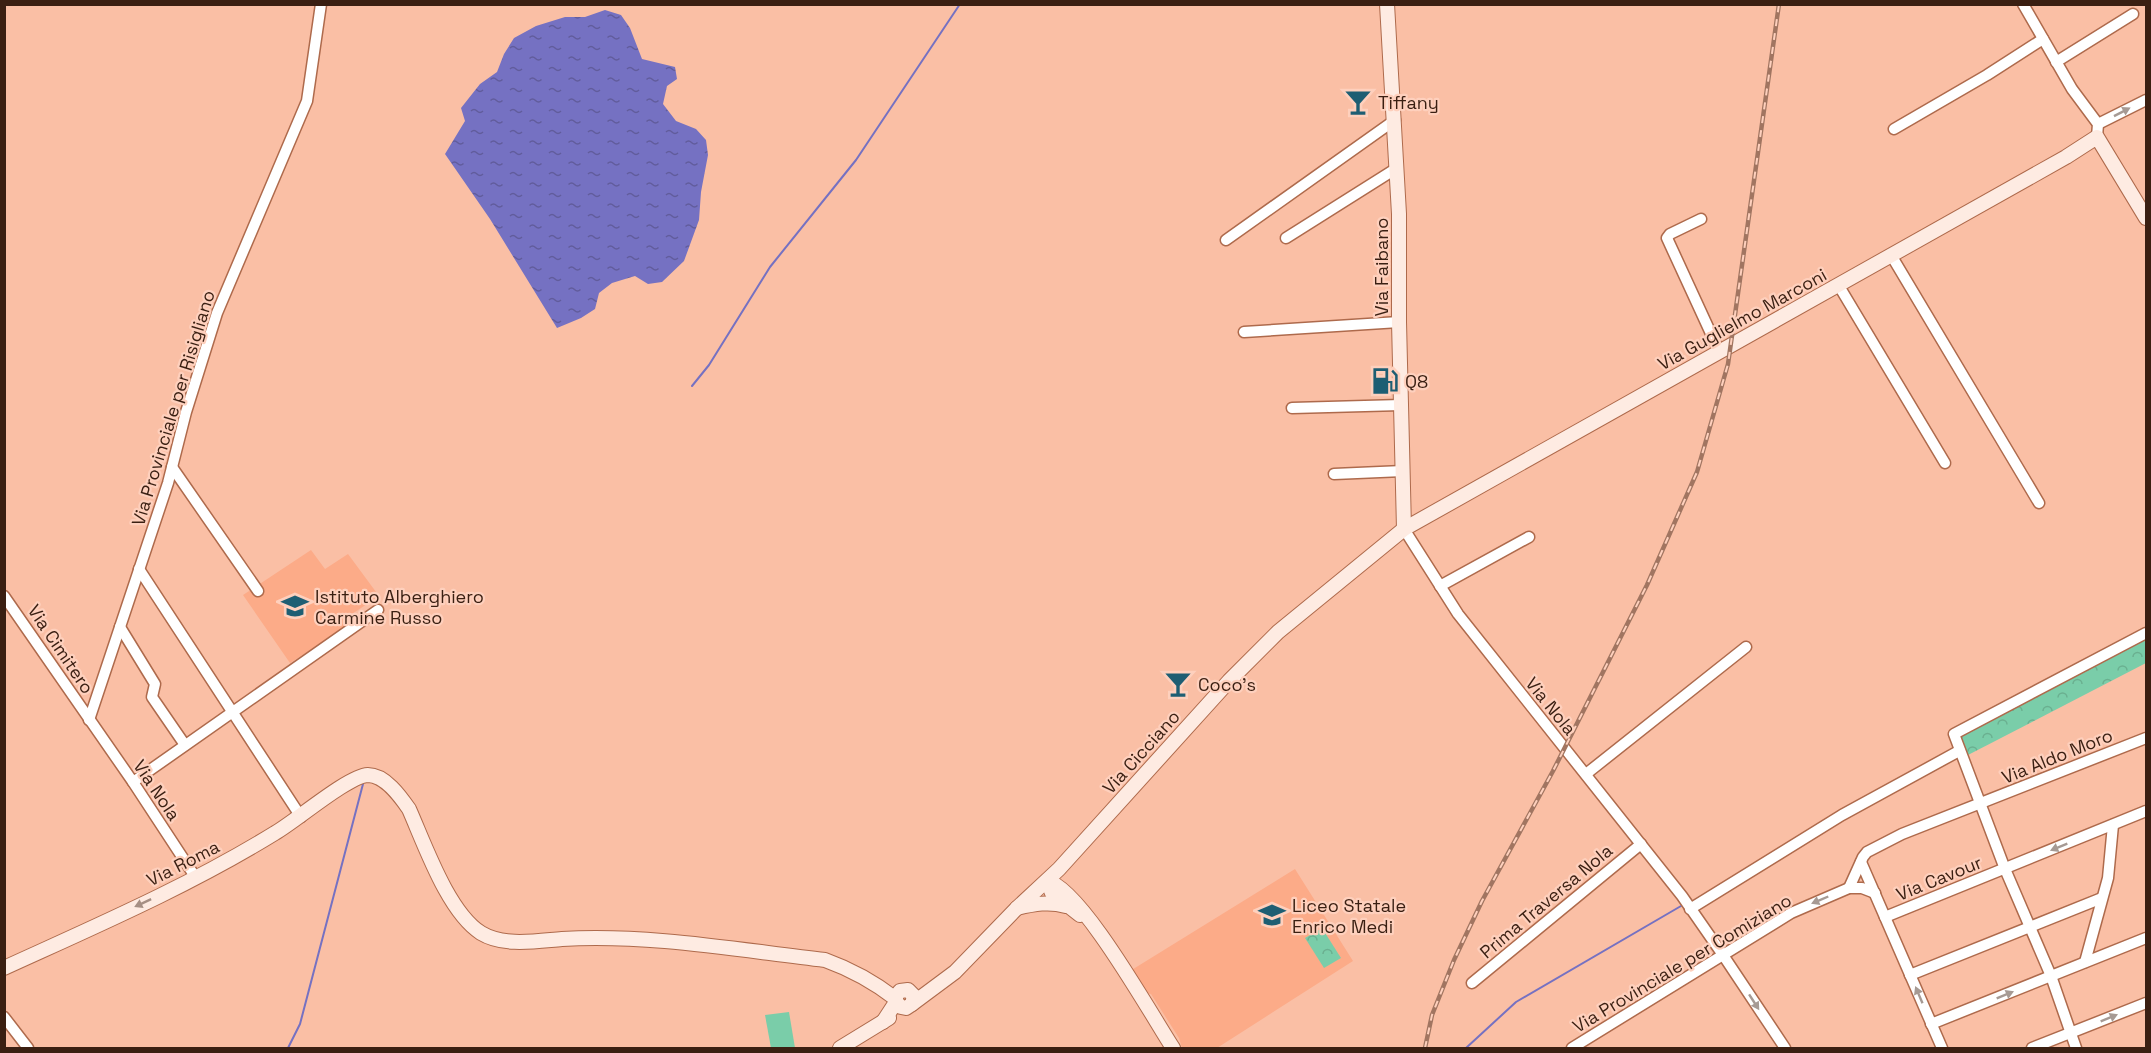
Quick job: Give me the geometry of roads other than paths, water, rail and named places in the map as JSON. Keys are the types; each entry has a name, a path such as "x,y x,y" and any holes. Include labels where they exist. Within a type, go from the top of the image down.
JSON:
{"street":[{"name":"Via Provinciale per Risigliano","path":"89,720 172,467 186,412 217,313 308,101 321,4"},
{"name":"Via Faibano","path":"1387,4 1399,214 1404,529"},
{"path":"2023,4 2146,219"},
{"path":"2056,62 2133,14"},
{"path":"1894,129 1988,75 2043,39"},
{"path":"2097,131 2146,100"},
{"path":"1226,240 1395,120"},
{"name":"Via Guglielmo Marconi","path":"1404,529 2066,157 2097,131"},
{"path":"1286,238 1397,168"},
{"path":"1701,219 1670,234 1667,238 1719,351"},
{"path":"1891,255 2039,503"},
{"path":"1839,286 1945,463"},
{"path":"1244,332 1399,322"},
{"path":"1292,408 1401,405"},
{"path":"172,467 258,591"},
{"path":"1334,474 1403,471"},
{"name":"Via Nola","path":"1404,529 1458,615 1690,907"},
{"name":"Via Cicciano","path":"904,999 939,984 971,957 1016,909 1059,869 1237,673 1278,632 1404,529"},
{"path":"1440,586 1528,537"},
{"path":"139,569 302,817"},
{"name":"Via Cimitero","path":"4,596 8,609 89,720"},
{"path":"133,782 378,610"},
{"path":"120,627 155,684 152,696 185,744"},
{"path":"2076,1048 2051,976 2005,869 1954,734 2146,633"},
{"path":"1586,774 1746,647"},
{"name":"Via Nola","path":"89,720 196,878"},
{"name":"Via Aldo Moro","path":"1861,862 1867,852 1902,834 2146,738"},
{"path":"1785,1048 1690,907 1842,815 1959,751"},
{"name":"Via Roma","path":"4,968 196,878 302,817 356,777 369,775 378,778 401,798 458,911 472,926 484,934 501,940 525,942 602,937 657,940 825,960 904,999"},
{"name":"Via Cavour","path":"1885,917 2146,811"},
{"path":"2085,962 2108,878 2113,825"},
{"name":"Prima Traversa Nola","path":"1472,983 1641,844"},
{"path":"1861,862 1849,888 1862,888 1875,893"},
{"path":"1861,862 1942,1048"},
{"path":"1059,869 1069,900"},
{"path":"1047,881 1052,893 1069,900 1094,924 1173,1048"},
{"name":"Via Provinciale per Comiziano","path":"1572,1048 1791,913 1849,888"},
{"path":"1910,975 2102,898"},
{"path":"1016,909 1069,900"},
{"path":"1931,1024 2146,938"},
{"path":"840,1048 883,1022 904,999"},
{"path":"2032,1048 2146,1003"},
{"path":"4,1017 28,1048"}],"water":[{"path":"605,10 621,15 630,28 642,59 675,67 677,79 667,86 663,104 676,121 696,129 706,140 708,155 701,192 699,220 684,261 662,282 648,284 635,276 612,283 599,293 595,309 557,328 490,219 445,154 465,121 461,108 480,84 497,72 514,38 536,26 565,17 585,17"}],"waterway":[{"path":"692,386 709,365 770,267 856,160 960,4"},
{"path":"288,1048 300,1024 363,784"},
{"path":"1466,1048 1516,1002 1681,906"}],"railway":[{"path":"1425,1048 1432,1015 1454,960 1482,901 1553,771 1647,585 1697,472 1728,364 1779,4"}],"place":[{"name":"Tiffany","path":"1358,102"},
{"name":"Q8","path":"1385,381"},
{"name":"Istituto Alberghiero Carmine Russo","path":"295,606"},
{"name":"Coco's","path":"1178,684"},
{"name":"Liceo Statale Enrico Medi","path":"1272,915"}]}
